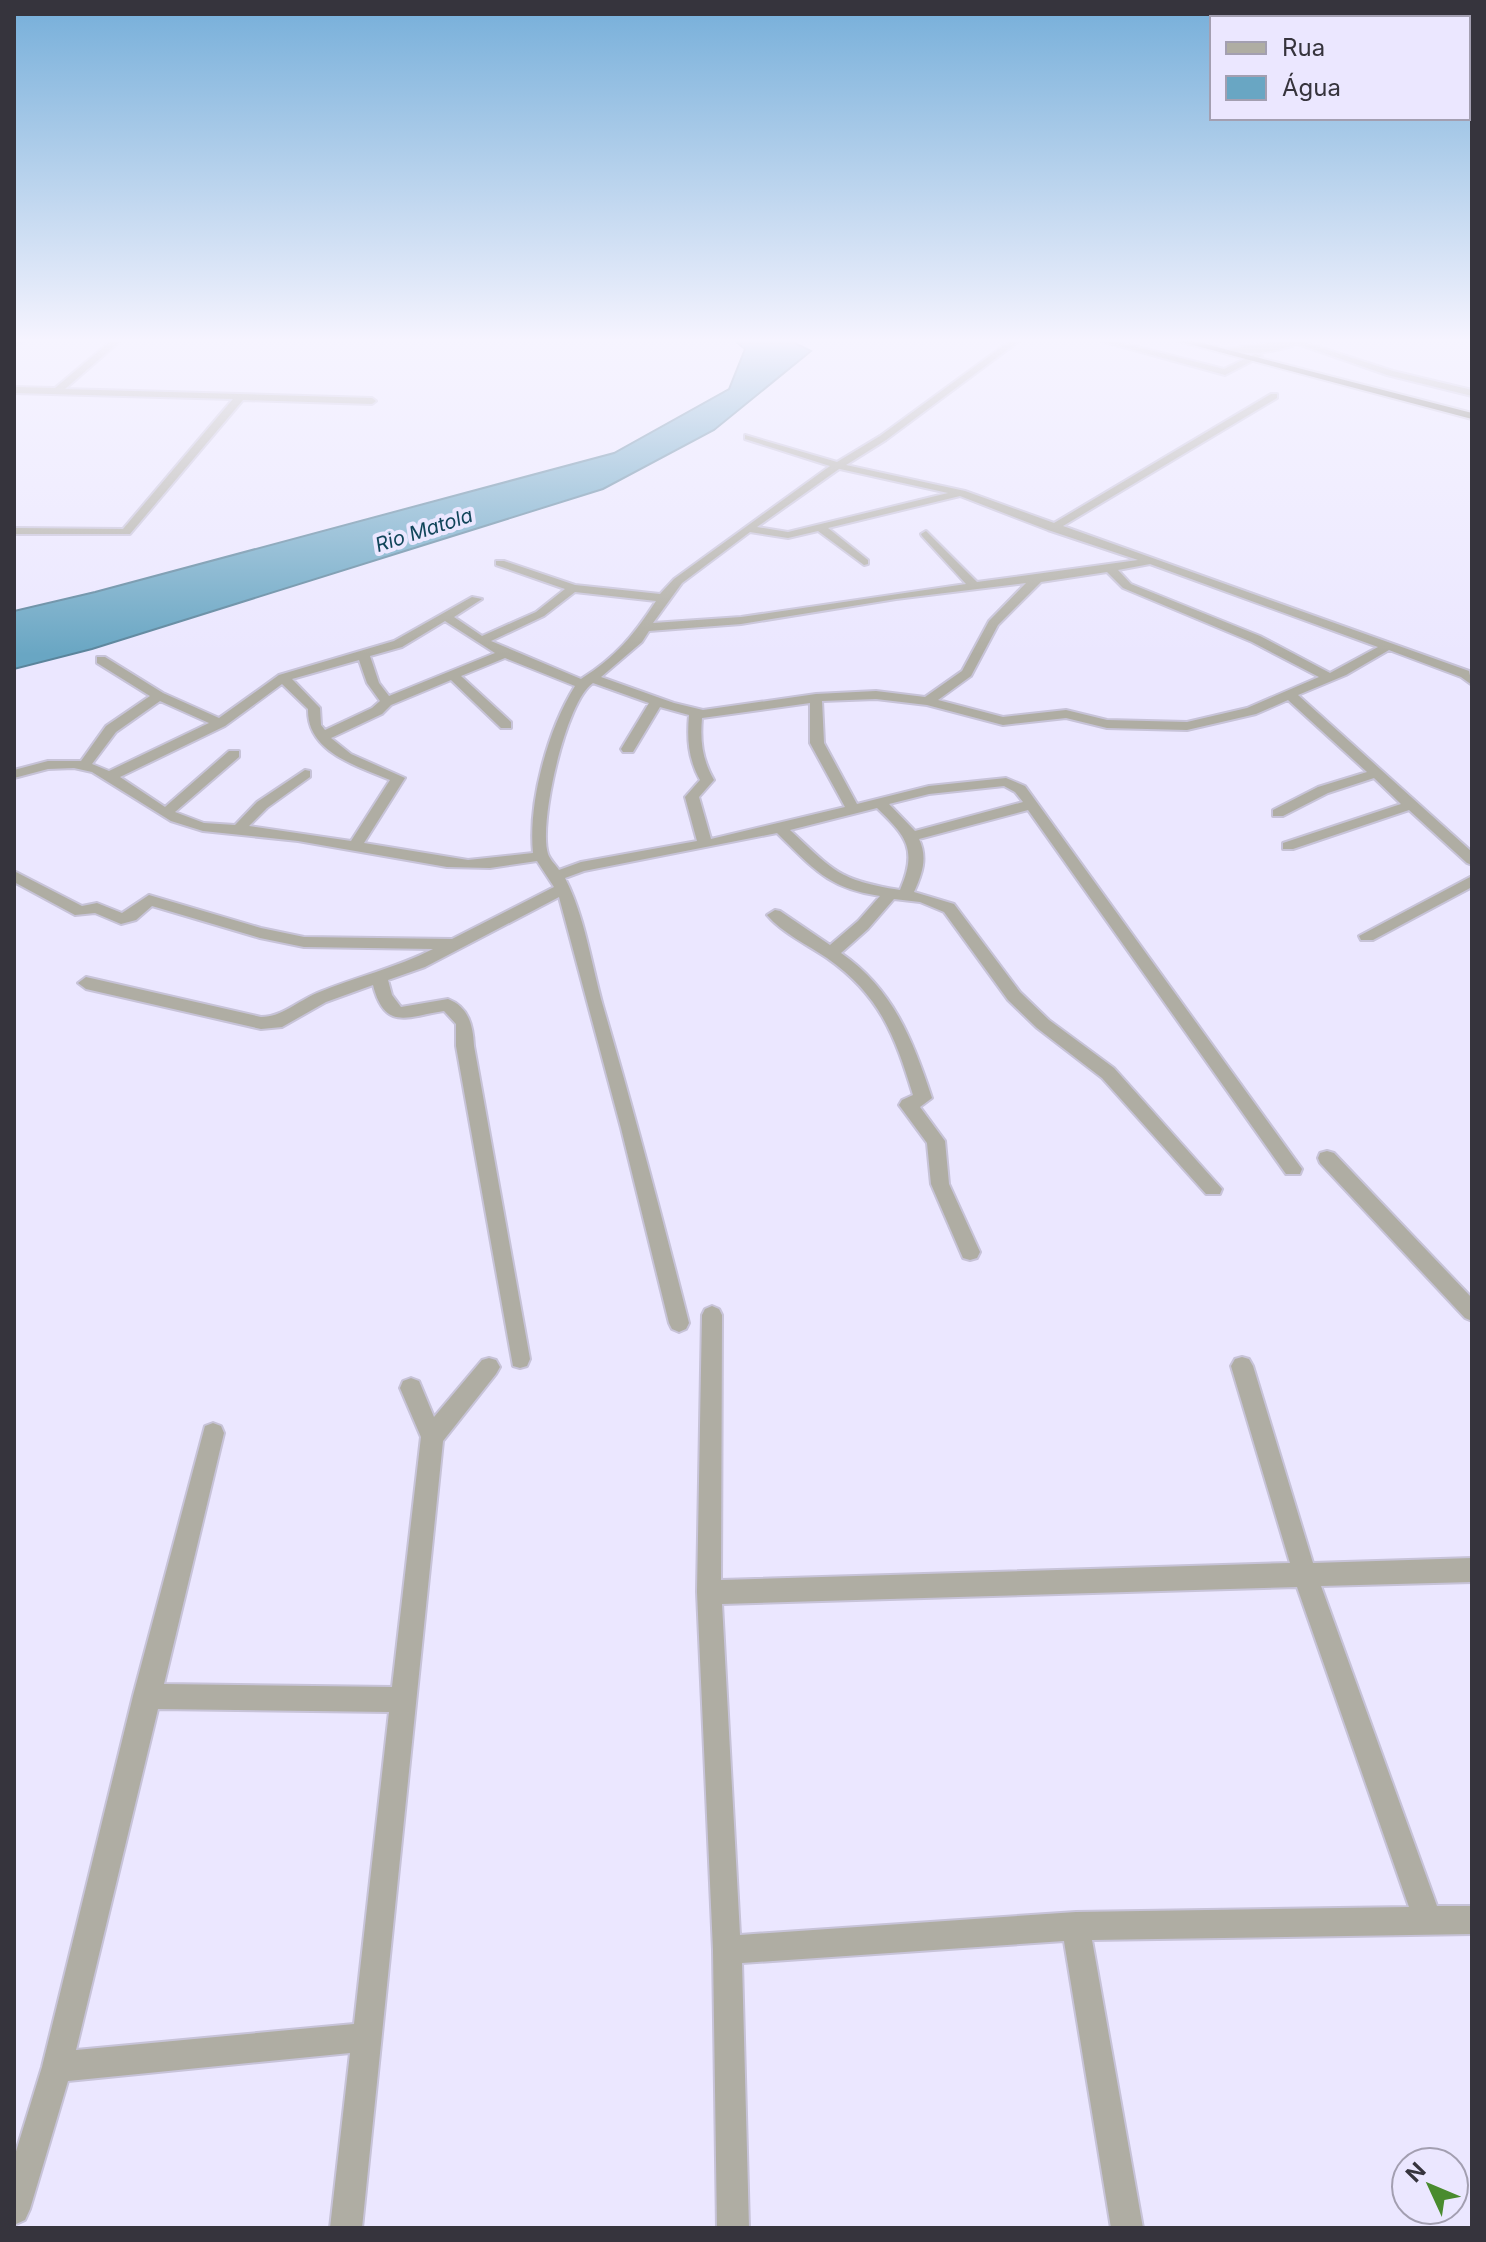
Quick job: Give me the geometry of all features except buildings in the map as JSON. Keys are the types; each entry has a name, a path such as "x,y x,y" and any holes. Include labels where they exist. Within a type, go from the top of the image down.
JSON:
{"street":[{"path":"14,531 126,532 199,446"},
{"path":"775,446 840,466 961,493 1465,674 1472,681"},
{"path":"679,1323 630,1128 579,949 570,903 541,856 539,818 555,745 568,707 587,681 648,627 663,598 678,581 811,482 871,446"},
{"path":"1052,528 1191,446"},
{"path":"749,529 788,535 961,493"},
{"path":"818,526 864,562"},
{"path":"926,534 975,587"},
{"path":"648,627 734,624 875,599 1153,561"},
{"path":"500,563 573,588 663,598"},
{"path":"1110,569 1127,586 1256,639 1328,677"},
{"path":"928,701 967,673 993,623 1037,579"},
{"path":"481,641 540,614 573,588"},
{"path":"110,776 220,723 283,678 398,644 476,599"},
{"path":"447,617 503,654 703,714 816,698 876,695 928,701 1003,721 1066,714 1107,724 1187,726 1251,711 1388,646"},
{"path":"322,737 377,711 387,702 503,654"},
{"path":"363,655 373,683 387,702"},
{"path":"101,660 159,696 220,723"},
{"path":"452,674 506,725"},
{"path":"283,678 314,708 314,725 332,747 360,765 398,778 355,846"},
{"path":"1290,695 1472,860"},
{"path":"85,765 111,729 159,696"},
{"path":"816,698 817,743 852,807"},
{"path":"628,749 657,701"},
{"path":"696,712 694,738 698,764 707,780 692,797 705,843"},
{"path":"166,813 234,754"},
{"path":"17,770 57,762 85,765 110,776 186,823 355,846 459,866 502,865 541,856"},
{"path":"1278,813 1323,790 1377,773"},
{"path":"239,829 262,805 305,774"},
{"path":"86,983 261,1023 276,1023 320,998 419,963 559,883 581,867 779,827 941,788 1006,782 1020,789 1293,1169"},
{"path":"831,953 898,894 916,861 913,836 879,802"},
{"path":"913,836 1029,805"},
{"path":"1288,846 1411,805"},
{"path":"779,827 830,876 857,888 937,902 949,908 1014,996 1043,1024 1108,1073 1213,1189"},
{"path":"14,876 80,911 97,908 121,919 131,916 149,900 260,933 304,942 450,944"},
{"path":"1367,936 1472,881"},
{"path":"775,915 831,953 882,996 896,1021 923,1098 908,1105 936,1141 940,1184 970,1252"},
{"path":"379,978 385,1003 391,1009 400,1013 448,1005 464,1023 465,1046 520,1359"},
{"path":"1327,1158 1472,1312"},
{"path":"1447,1287 1472,1297"},
{"path":"712,1315 709,1592 727,1950 733,2228"},
{"path":"1242,1366 1305,1575 1428,1920"},
{"path":"432,1437 489,1367"},
{"path":"346,2228 432,1437 411,1388"},
{"path":"14,2209 57,2067 213,1433"},
{"path":"709,1592 1472,1570"},
{"path":"146,1696 402,1700"},
{"path":"727,1950 1076,1926 1472,1920"},
{"path":"1076,1926 1127,2228"},
{"path":"57,2067 367,2037"}],"water":[{"name":"Rio Matola","path":"627,446 685,446 603,489 92,649 14,669 14,611 614,453"}]}
